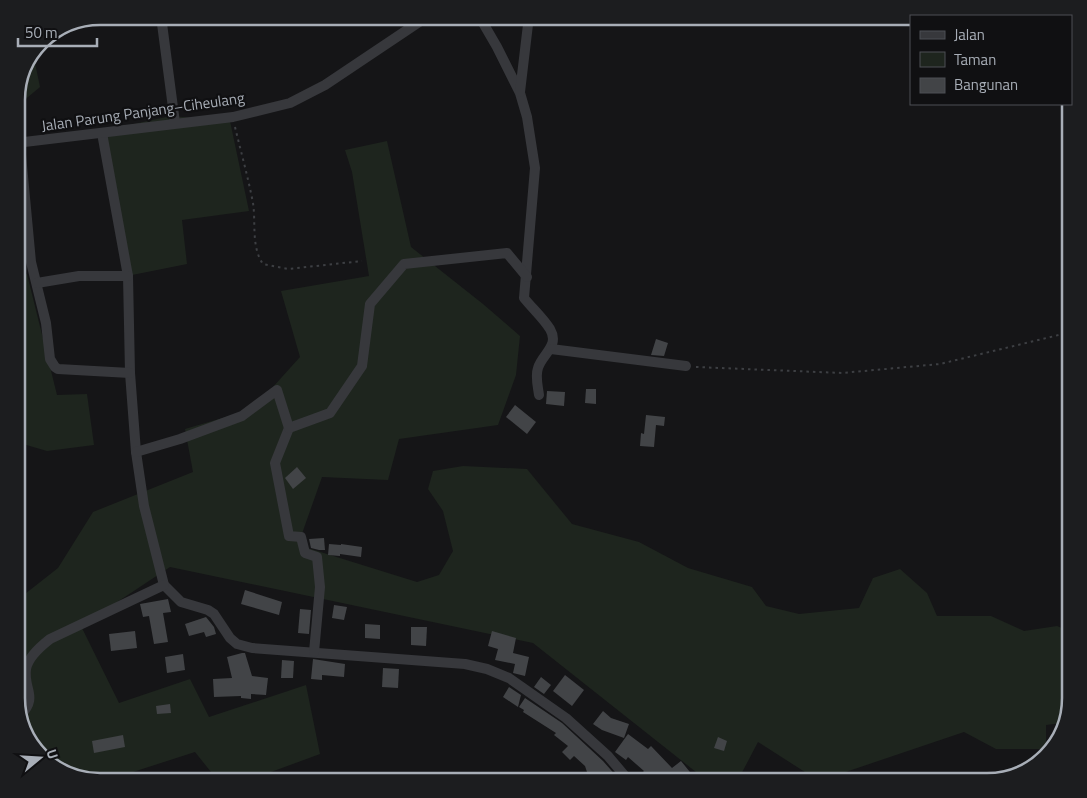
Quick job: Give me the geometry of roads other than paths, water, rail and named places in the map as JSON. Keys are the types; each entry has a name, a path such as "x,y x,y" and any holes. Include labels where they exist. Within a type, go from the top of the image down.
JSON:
{"street":[{"path":"162,25 175,123"},
{"name":"Jalan Parung Panjang–Ciheulang","path":"25,142 233,117 290,103 325,85 415,25"},
{"path":"484,25 520,93 527,117 535,168 524,298 550,330 552,341 551,349 538,368 537,383 539,395"},
{"path":"520,93 528,25"},
{"path":"102,133 128,276 130,373 136,452 144,506 164,585 181,602 208,610 214,614 230,638 238,644 252,648 465,664 487,669 509,678 566,718 608,756 622,773"},
{"path":"25,207 30,253 46,323 50,359 55,367 58,369 130,373"},
{"path":"289,428 330,414 362,366 370,304 404,264 507,253 527,277"},
{"path":"37,283 79,276 128,276"},
{"path":"551,349 686,366"},
{"path":"136,452 180,439 242,416 276,390 289,428 275,463 289,536 301,537 305,553 317,557 320,587 314,652"},
{"path":"26,708 30,700 26,670 28,663 40,646 50,639 164,585"}]}
